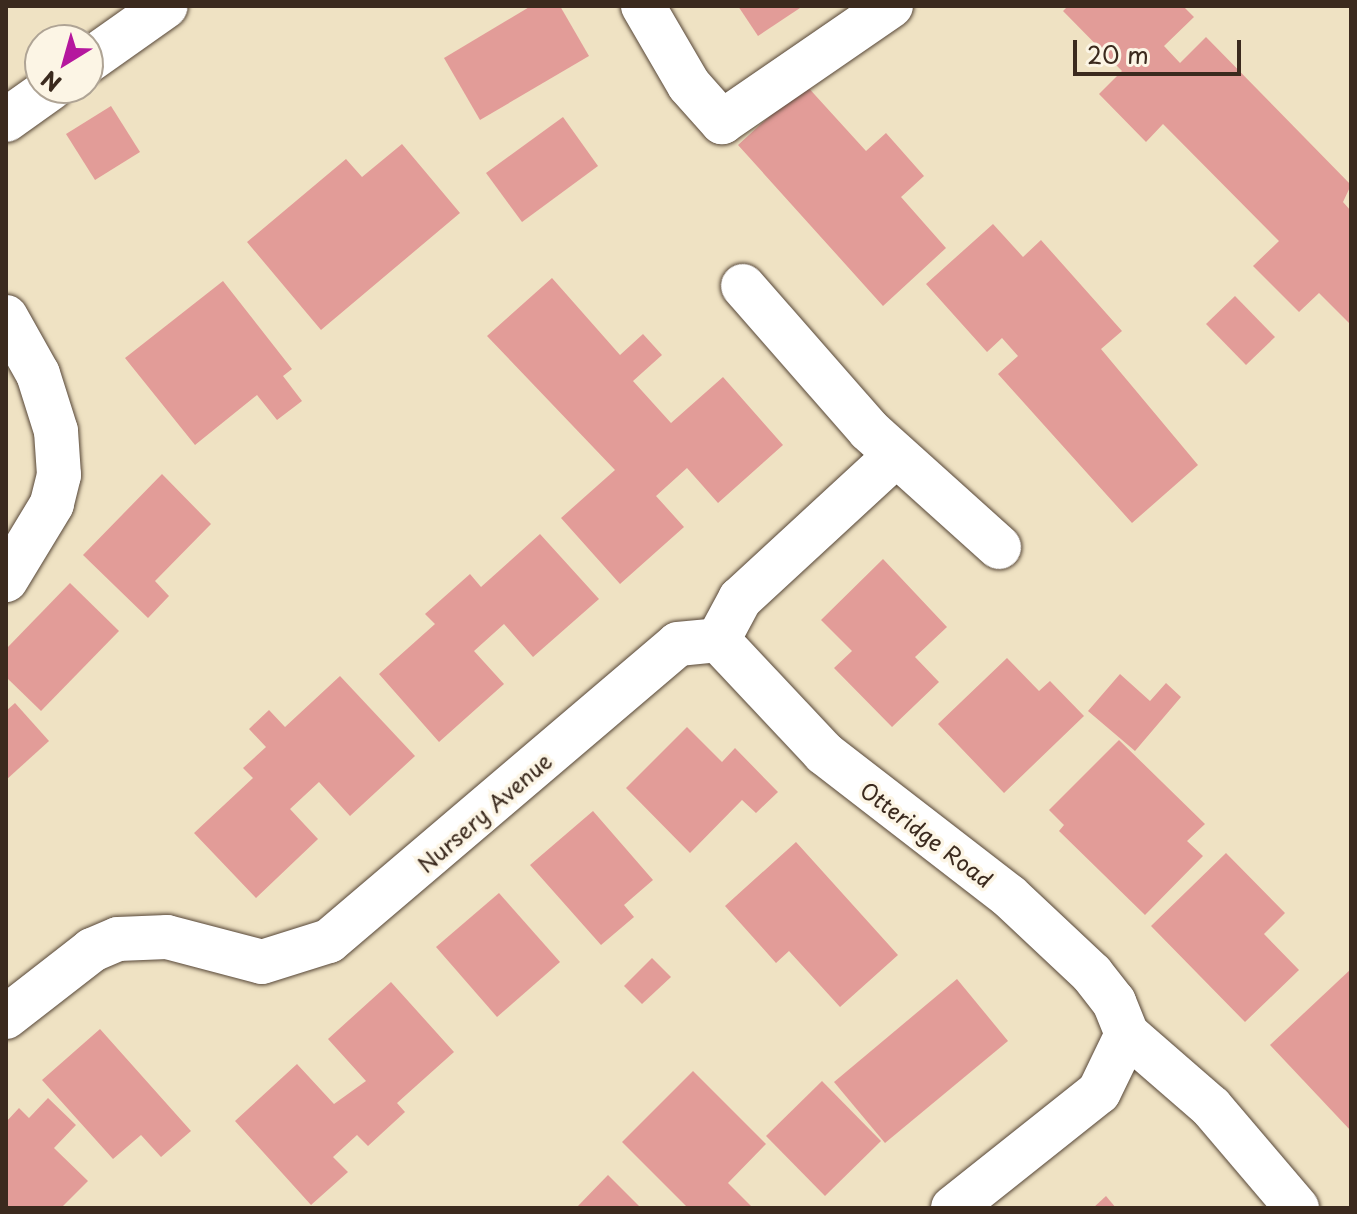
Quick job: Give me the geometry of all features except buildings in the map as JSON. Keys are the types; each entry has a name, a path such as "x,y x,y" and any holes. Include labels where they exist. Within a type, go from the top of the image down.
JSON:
{"street":[{"path":"104,50 166,6"},
{"path":"643,6 689,85 722,122 891,6"},
{"path":"6,120 28,104"},
{"path":"743,286 896,455 999,547"},
{"path":"6,317 38,374 56,431 59,475 52,504 6,580"},
{"path":"718,640 740,599 896,455"},
{"name":"Nursery Avenue","path":"6,1017 92,950 118,939 167,937 262,962 329,941 678,644 718,640"},
{"name":"Otteridge Road","path":"718,640 743,659 824,753 1009,896 1092,974 1114,1002 1127,1034 1211,1107 1297,1208"},
{"path":"953,1208 1099,1092 1127,1034"}]}
